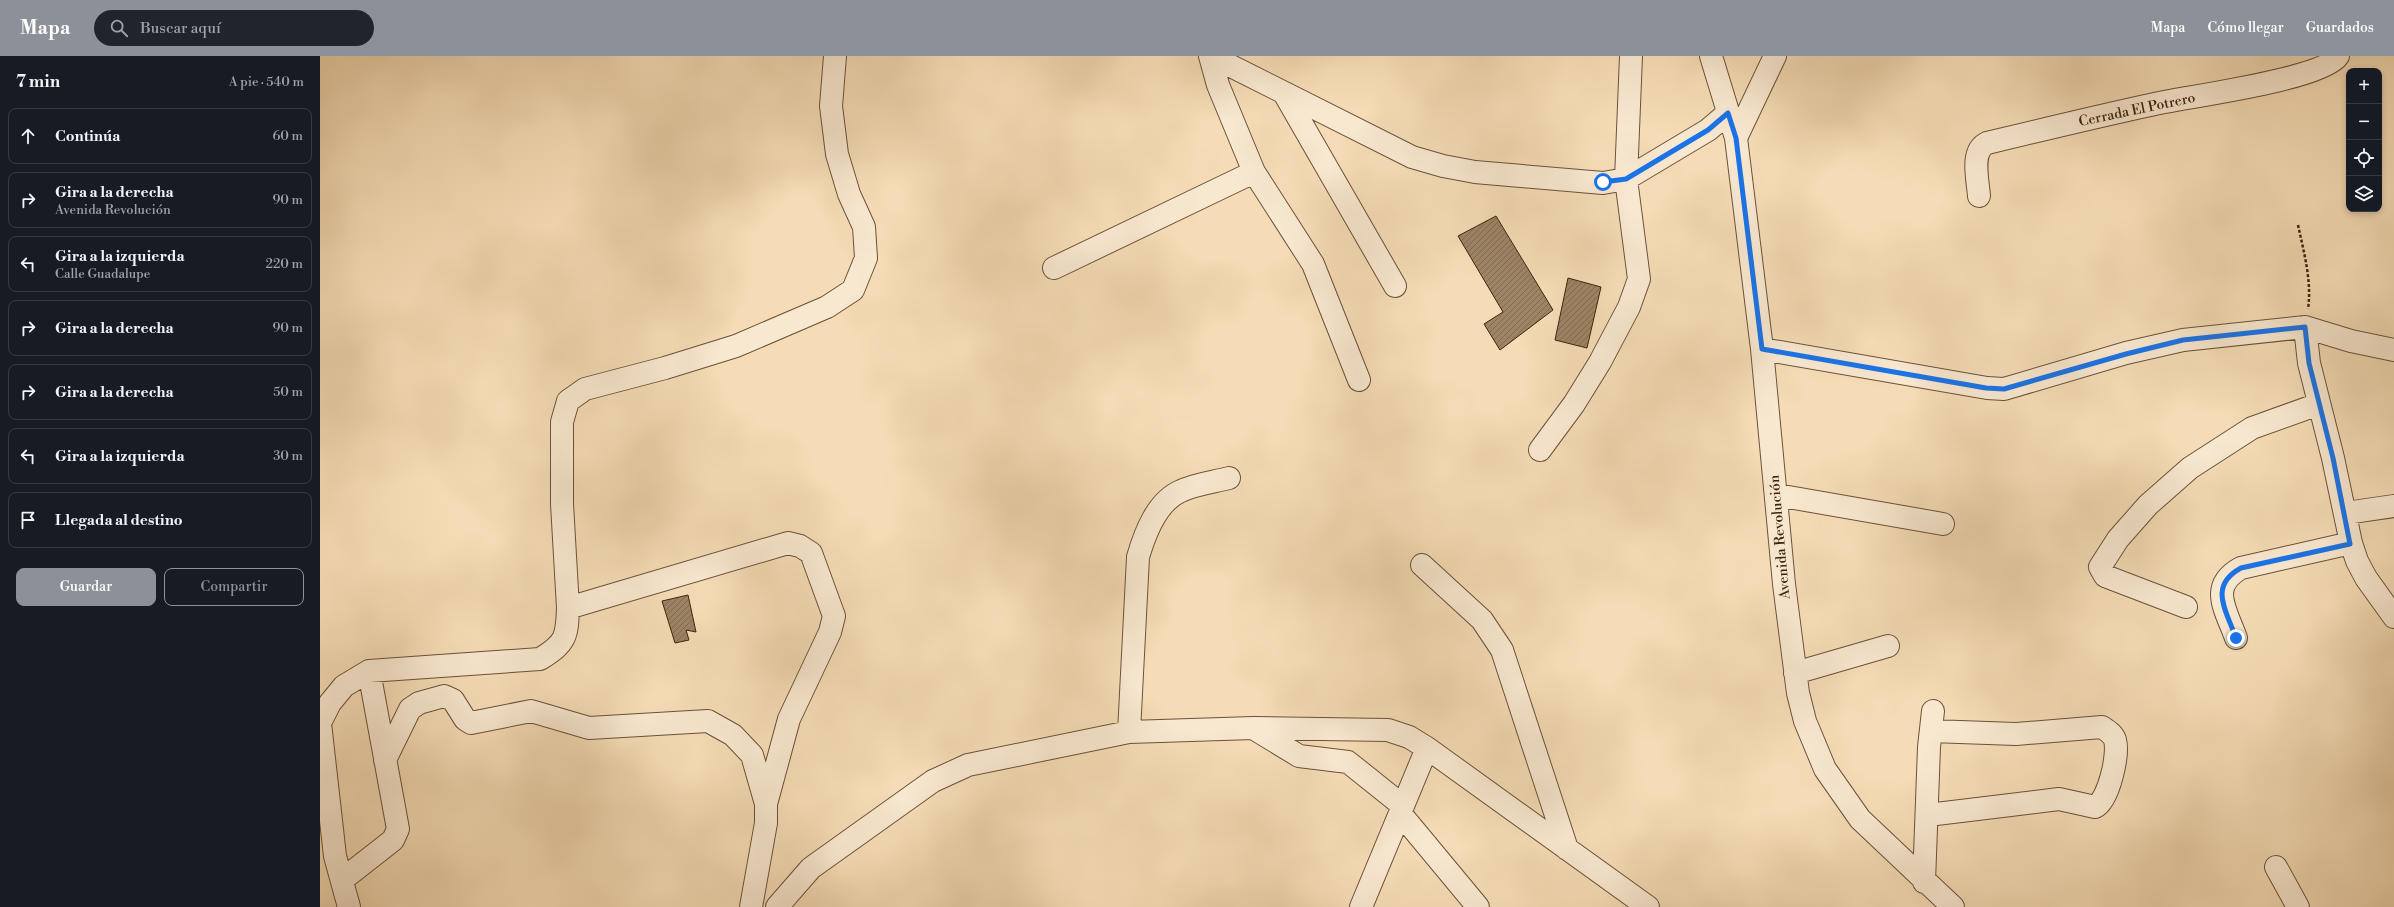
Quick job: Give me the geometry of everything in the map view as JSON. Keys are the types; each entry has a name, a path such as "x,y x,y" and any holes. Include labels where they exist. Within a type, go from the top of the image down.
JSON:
{"street":[{"path":"348,907 342,880 328,856 320,723 330,703 344,686 369,671 540,659 553,651 567,634 568,608 562,504 562,422 568,401 585,389 665,368 736,346 827,307 853,290 866,258 864,227 849,194 837,154 831,106 835,56"},
{"path":"1211,56 1412,156 1443,166 1475,172 1581,181 1603,182 1626,179 1708,130 1728,113"},
{"path":"1211,56 1218,85 1254,172 1313,264 1359,380"},
{"path":"1540,450 1574,404 1600,362 1635,295 1640,279 1626,179 1631,56"},
{"name":"Avenida Revolución","path":"1711,56 1736,138 1762,349 1795,673 1805,720 1829,774 1860,819 1924,882 1953,907"},
{"path":"1736,138 1774,56"},
{"name":"Cerrada El Potrero","path":"1979,196 1977,155 1979,148 1987,143 2152,104 2230,91 2294,76 2324,67 2334,62 2338,56"},
{"path":"1284,93 1395,286"},
{"path":"1054,268 1254,172"},
{"path":"2305,327 2309,363 2346,513 2350,544 2356,561 2366,578 2394,617"},
{"path":"1762,349 1986,388 2004,389 2126,354 2183,340 2305,327 2351,341 2394,350"},
{"path":"2186,607 2105,576 2100,567 2118,539 2148,505 2190,468 2252,428 2319,404"},
{"path":"1129,732 1138,557 1144,534 1164,503 1180,491 1229,478"},
{"path":"1777,495 1943,524"},
{"path":"2346,513 2394,506"},
{"path":"568,608 788,544 800,546 811,553 834,616 830,632 789,718 766,804 766,823 751,907"},
{"path":"2236,638 2221,596 2222,588 2231,573 2241,568 2350,544"},
{"path":"1422,565 1482,620 1502,650 1567,850"},
{"path":"1795,673 1888,646"},
{"path":"342,880 393,840 398,829 369,671"},
{"path":"386,760 410,709 419,703 444,696 453,700 464,719 471,723 531,711 589,728 708,722 733,735 752,755 766,804"},
{"path":"1924,882 1932,721 2016,734 2102,727 2113,735 2116,742 2111,780 2104,799 2095,807 2059,799 1928,815"},
{"path":"1253,728 1292,754 1348,762 1401,809 1478,907"},
{"path":"778,907 811,868 934,781 968,765 1129,732 1253,728 1388,730 1409,737 1427,748 1648,907"},
{"path":"1361,907 1427,748"},
{"path":"2276,867 2298,907"}],"path":[{"path":"2298,225 2310,295 2305,327"}],"building":[{"path":"1496,216 1553,310 1500,350 1484,324 1503,312 1458,236"},
{"path":"1568,278 1601,287 1587,348 1555,340"},
{"path":"688,595 696,632 686,630 689,640 675,643 662,601"}],"route":[{"path":"1603,182 1626,179 1708,130 1728,113 1736,138 1762,349 1986,388 2004,389 2019,386 2126,354 2183,340 2305,327 2309,363 2346,513 2350,544 2241,568 2231,573 2222,588 2221,596 2236,638"}]}
